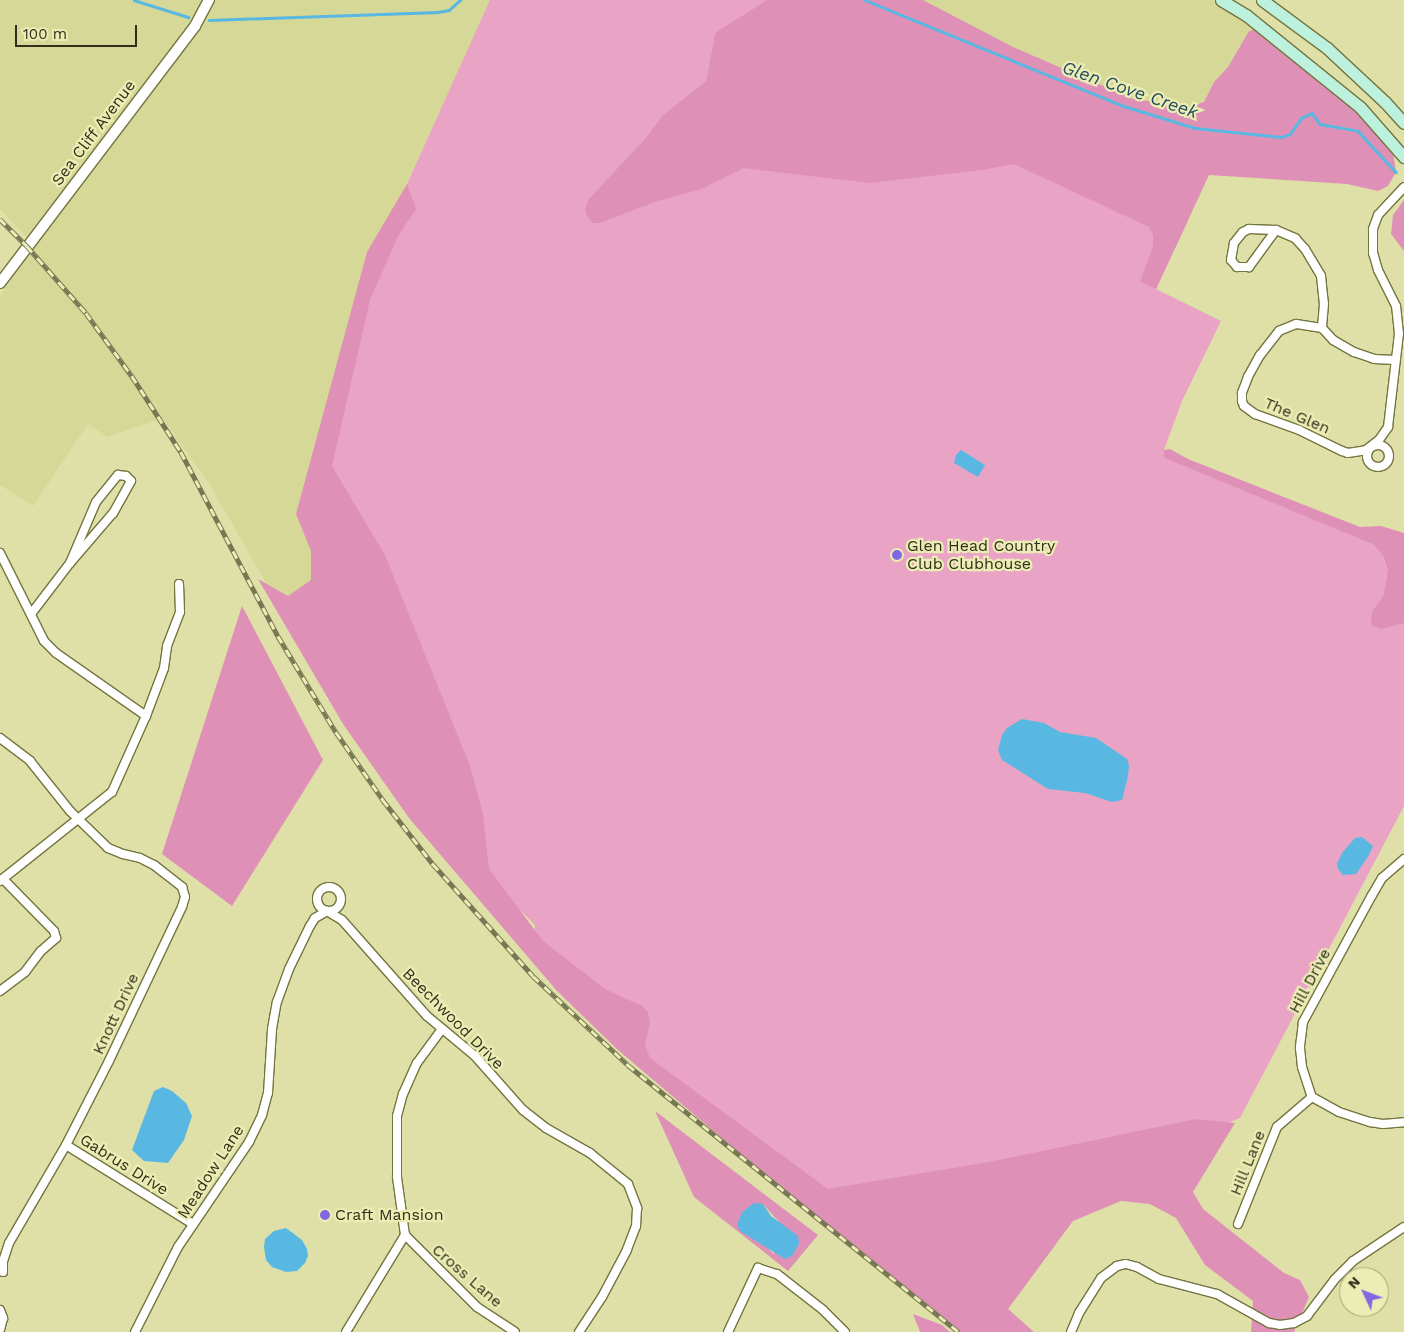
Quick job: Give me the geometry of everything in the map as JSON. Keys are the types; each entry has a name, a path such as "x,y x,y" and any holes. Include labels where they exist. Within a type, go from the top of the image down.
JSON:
{"main road":[{"path":"1221,0 1239,11 1360,107 1404,157"},
{"path":"1233,0 1239,11"},
{"path":"1262,0 1327,48 1404,122"}],"street":[{"name":"Sea Cliff Avenue","path":"0,283 195,26 209,0"},
{"name":"The Glen","path":"1322,328 1296,324 1279,330 1264,350 1248,377 1242,393 1244,406 1255,414 1300,430 1348,453 1366,450 1372,446 1388,427 1399,334 1396,306 1373,252 1373,229 1378,216 1404,187"},
{"path":"1276,230 1249,267 1237,267 1230,260 1234,243 1243,232 1250,229 1276,230 1294,238 1317,267 1321,276 1324,294 1322,328 1333,340 1354,352 1374,359 1395,360"},
{"path":"30,614 113,513 131,481 126,476 118,475 96,502 70,563"},
{"path":"0,553 44,641 56,652 146,716"},
{"path":"0,991 25,972 41,951 56,938 54,931 1,880 112,792 146,716 164,668 167,646 180,612 179,584"},
{"path":"0,740 30,760 70,811 80,819"},
{"name":"Knott Drive","path":"3,1272 1,1263 9,1243 66,1145 109,1061 185,897 182,887 175,880 144,860 113,851 80,819"},
{"name":"Hill Drive","path":"1312,1097 1302,1067 1300,1048 1304,1022 1382,878 1404,858"},
{"name":"Beechwood Drive","path":"327,911 342,920 400,987 442,1029 475,1056 523,1110 546,1128 590,1153 628,1184 637,1208 636,1226 602,1297 579,1332"},
{"name":"Meadow Lane","path":"135,1332 158,1284 193,1224 249,1142 262,1115 268,1093 272,1029 280,994 310,926 316,918 327,911"},
{"path":"346,1332 405,1235 397,1177 397,1116 403,1094 417,1064 442,1029"},
{"path":"1312,1097 1339,1112 1370,1122 1383,1124 1404,1122"},
{"name":"Hill Lane","path":"1238,1224 1277,1127 1312,1097"},
{"name":"Gabrus Drive","path":"66,1145 193,1224"},
{"path":"1071,1332 1079,1313 1101,1278 1117,1266 1126,1264 1137,1267 1159,1279 1217,1294 1270,1324 1294,1324 1307,1316 1335,1279 1353,1261 1404,1228"},
{"name":"Cross Lane","path":"405,1235 477,1307 515,1332"},
{"path":"728,1332 758,1268 777,1274 845,1332"},
{"path":"0,1310 3,1318 0,1330"},
{"path":"833,1332 837,1324"}],"shaded area":[{"path":"0,0 491,0 384,233 351,577 292,628 210,485 162,418 108,437 88,424 33,506 0,485 0,296 33,244 0,209"},
{"path":"490,0 778,0 715,33 706,81 663,115 643,141 745,152 1008,144 1188,221 1156,289 1221,321 1182,401 1163,456 1374,545 1383,556 1388,570 1383,596 1372,611 1404,623 1404,806 1240,1118 1204,1133 819,1205 533,960 535,925 481,871 325,466 370,300 407,184"},
{"path":"767,0 923,0 1013,47 1133,99 1189,106 1204,102 1214,82 1228,67 1249,31 1256,29 1359,109 1393,152 1396,172 1388,186 1378,191 1347,184 1209,175 1156,289 1140,282 1153,246 1153,235 1149,227 1014,164 982,170 869,183 744,168 701,189 655,202 600,223 593,223 586,214 585,209 589,199 643,141 663,115 706,81 715,33"},
{"path":"923,0 1224,0 1263,32 1249,31 1228,67 1214,82 1204,102 1189,106 1133,99 1013,47"},
{"path":"407,184 416,209 398,236 370,300 332,466 385,555 470,766 483,814 489,869 543,941 605,989 642,1006 648,1012 650,1022 645,1045 650,1058 828,1189 989,1162 1196,1119 1235,1123 1193,1192 1203,1209 1284,1273 1300,1280 1309,1297 1294,1332 1251,1332 1253,1301 1205,1265 1176,1218 1150,1204 1121,1201 1073,1221 1008,1309 1034,1332 959,1332 790,1196 618,1050 557,991 409,818 343,724 258,579 288,596 311,580 311,551 296,514 367,252"},
{"path":"1404,200 1404,251 1391,234 1393,215"},
{"path":"1170,449 1188,459 1360,527 1381,526 1404,533 1404,623 1381,629 1371,625 1372,611 1383,596 1388,570 1383,556 1374,545 1168,459 1163,456 1164,450"},
{"path":"242,606 323,760 232,906 162,854"},
{"path":"655,1111 818,1235 788,1271 694,1197","holes":["763,1204 779,1222 774,1254 767,1247"]},
{"path":"913,1314 942,1325 950,1332 920,1332"}],"water":[{"path":"961,450 985,465 978,477 954,463 956,455"},
{"path":"1022,719 1044,723 1060,732 1096,738 1127,759 1129,765 1128,776 1122,800 1112,802 1085,793 1048,789 1002,760 998,750 1002,735 1007,728"},
{"path":"1362,837 1373,846 1369,855 1356,874 1343,875 1338,869 1337,864 1342,853 1355,838"},
{"path":"163,1087 172,1091 186,1103 192,1116 184,1140 168,1163 144,1161 132,1150 154,1091"},
{"path":"754,1203 763,1204 771,1216 798,1236 799,1244 792,1256 785,1259 740,1231 737,1225 742,1212"},
{"path":"286,1228 302,1240 307,1249 308,1256 305,1263 297,1271 286,1272 272,1267 266,1260 265,1239 274,1231"}],"waterway":[{"name":"Glen Cove Creek","path":"134,0 188,17"},
{"name":"Glen Cove Creek","path":"209,20 438,12 449,10 460,0"},
{"name":"Glen Cove Creek","path":"865,0 1124,106 1195,128 1281,137 1290,134 1301,118 1312,113 1320,124 1358,131 1396,172"}],"railway":[{"path":"0,219 27,246 86,313 132,376 181,452 278,636 336,732 383,800 433,864 533,976 628,1065 959,1332"}],"place":[{"name":"Glen Head Country Club Clubhouse","path":"897,555"},
{"name":"Craft Mansion","path":"325,1215"}]}
